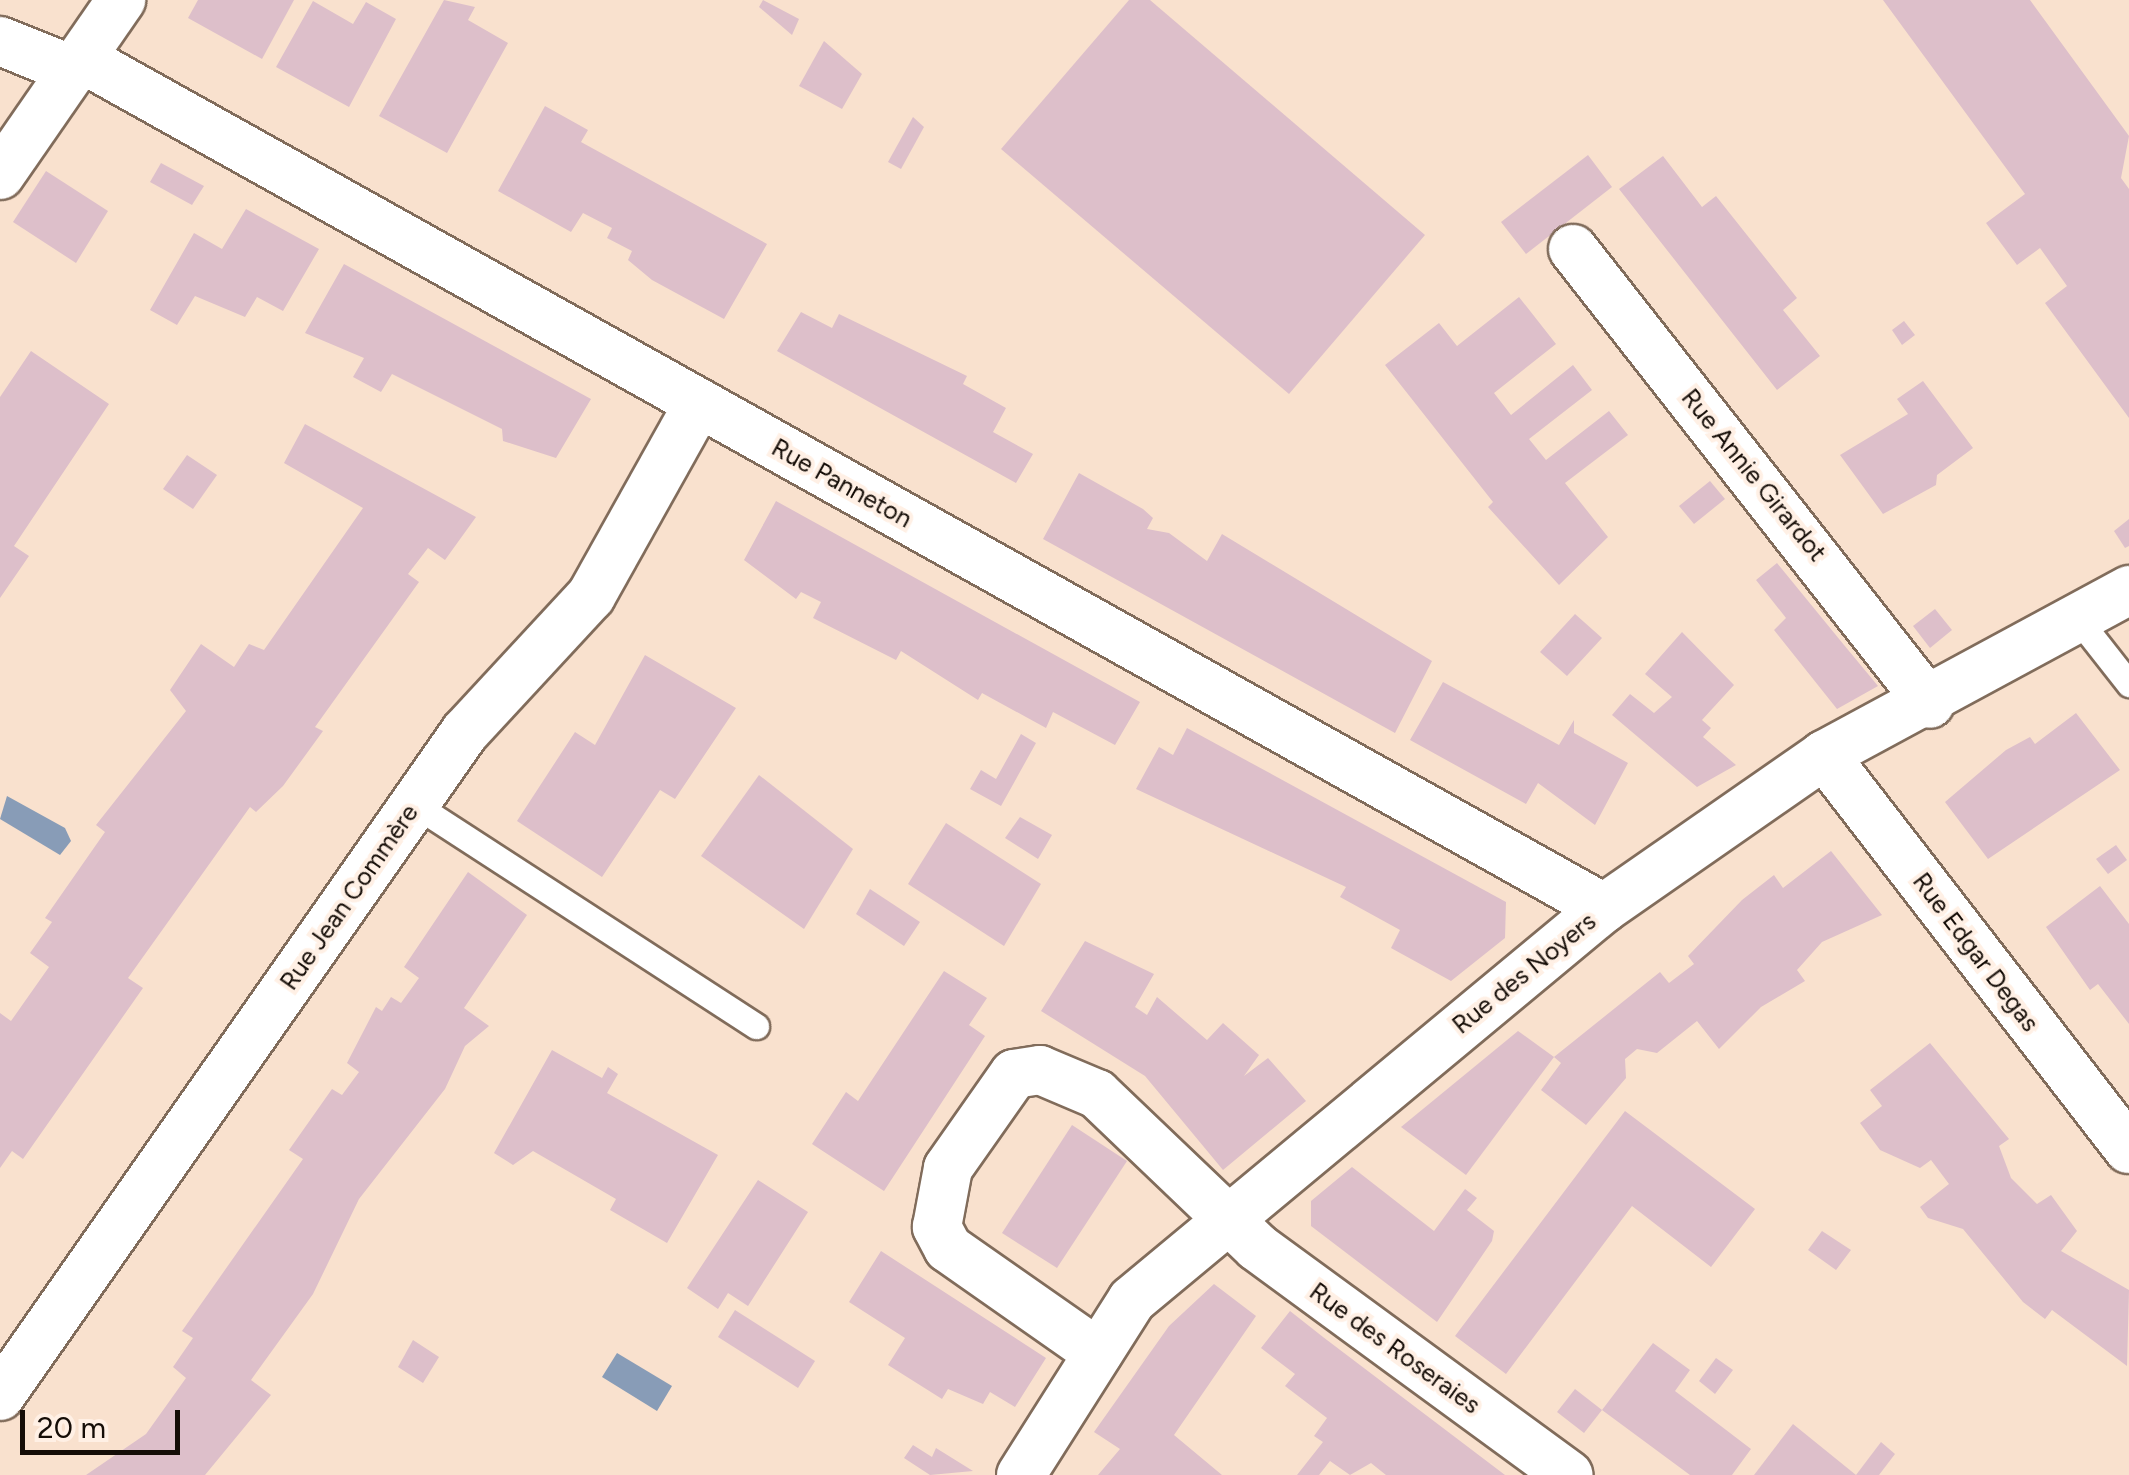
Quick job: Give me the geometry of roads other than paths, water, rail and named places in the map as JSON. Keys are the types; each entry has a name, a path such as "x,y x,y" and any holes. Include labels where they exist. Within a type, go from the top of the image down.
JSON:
{"street":[{"path":"0,174 121,0"},
{"name":"Rue Panneton","path":"0,41 76,64 699,403 1604,908"},
{"name":"Rue Annie Girardot","path":"1573,249 1930,704"},
{"name":"Rue Jean Commère","path":"0,1396 414,804 506,683 591,596 699,403"},
{"name":"Rue des Noyers","path":"1021,1475 1132,1300 1223,1218 1604,908 1824,755 1930,704 2129,590"},
{"name":"Rue Edgar Degas","path":"1824,755 2129,1148"},
{"name":"Rue des Roseraies","path":"1098,1352 948,1248 937,1227 948,1168 994,1093 1014,1074 1068,1077 1155,1142 1223,1218 1568,1475"}],"lane":[{"path":"2078,620 2129,684"},
{"path":"414,804 756,1026"}],"water":[{"path":"7,796 65,828 71,841 60,855 0,819"},
{"path":"617,1353 672,1386 657,1411 602,1377"}]}
